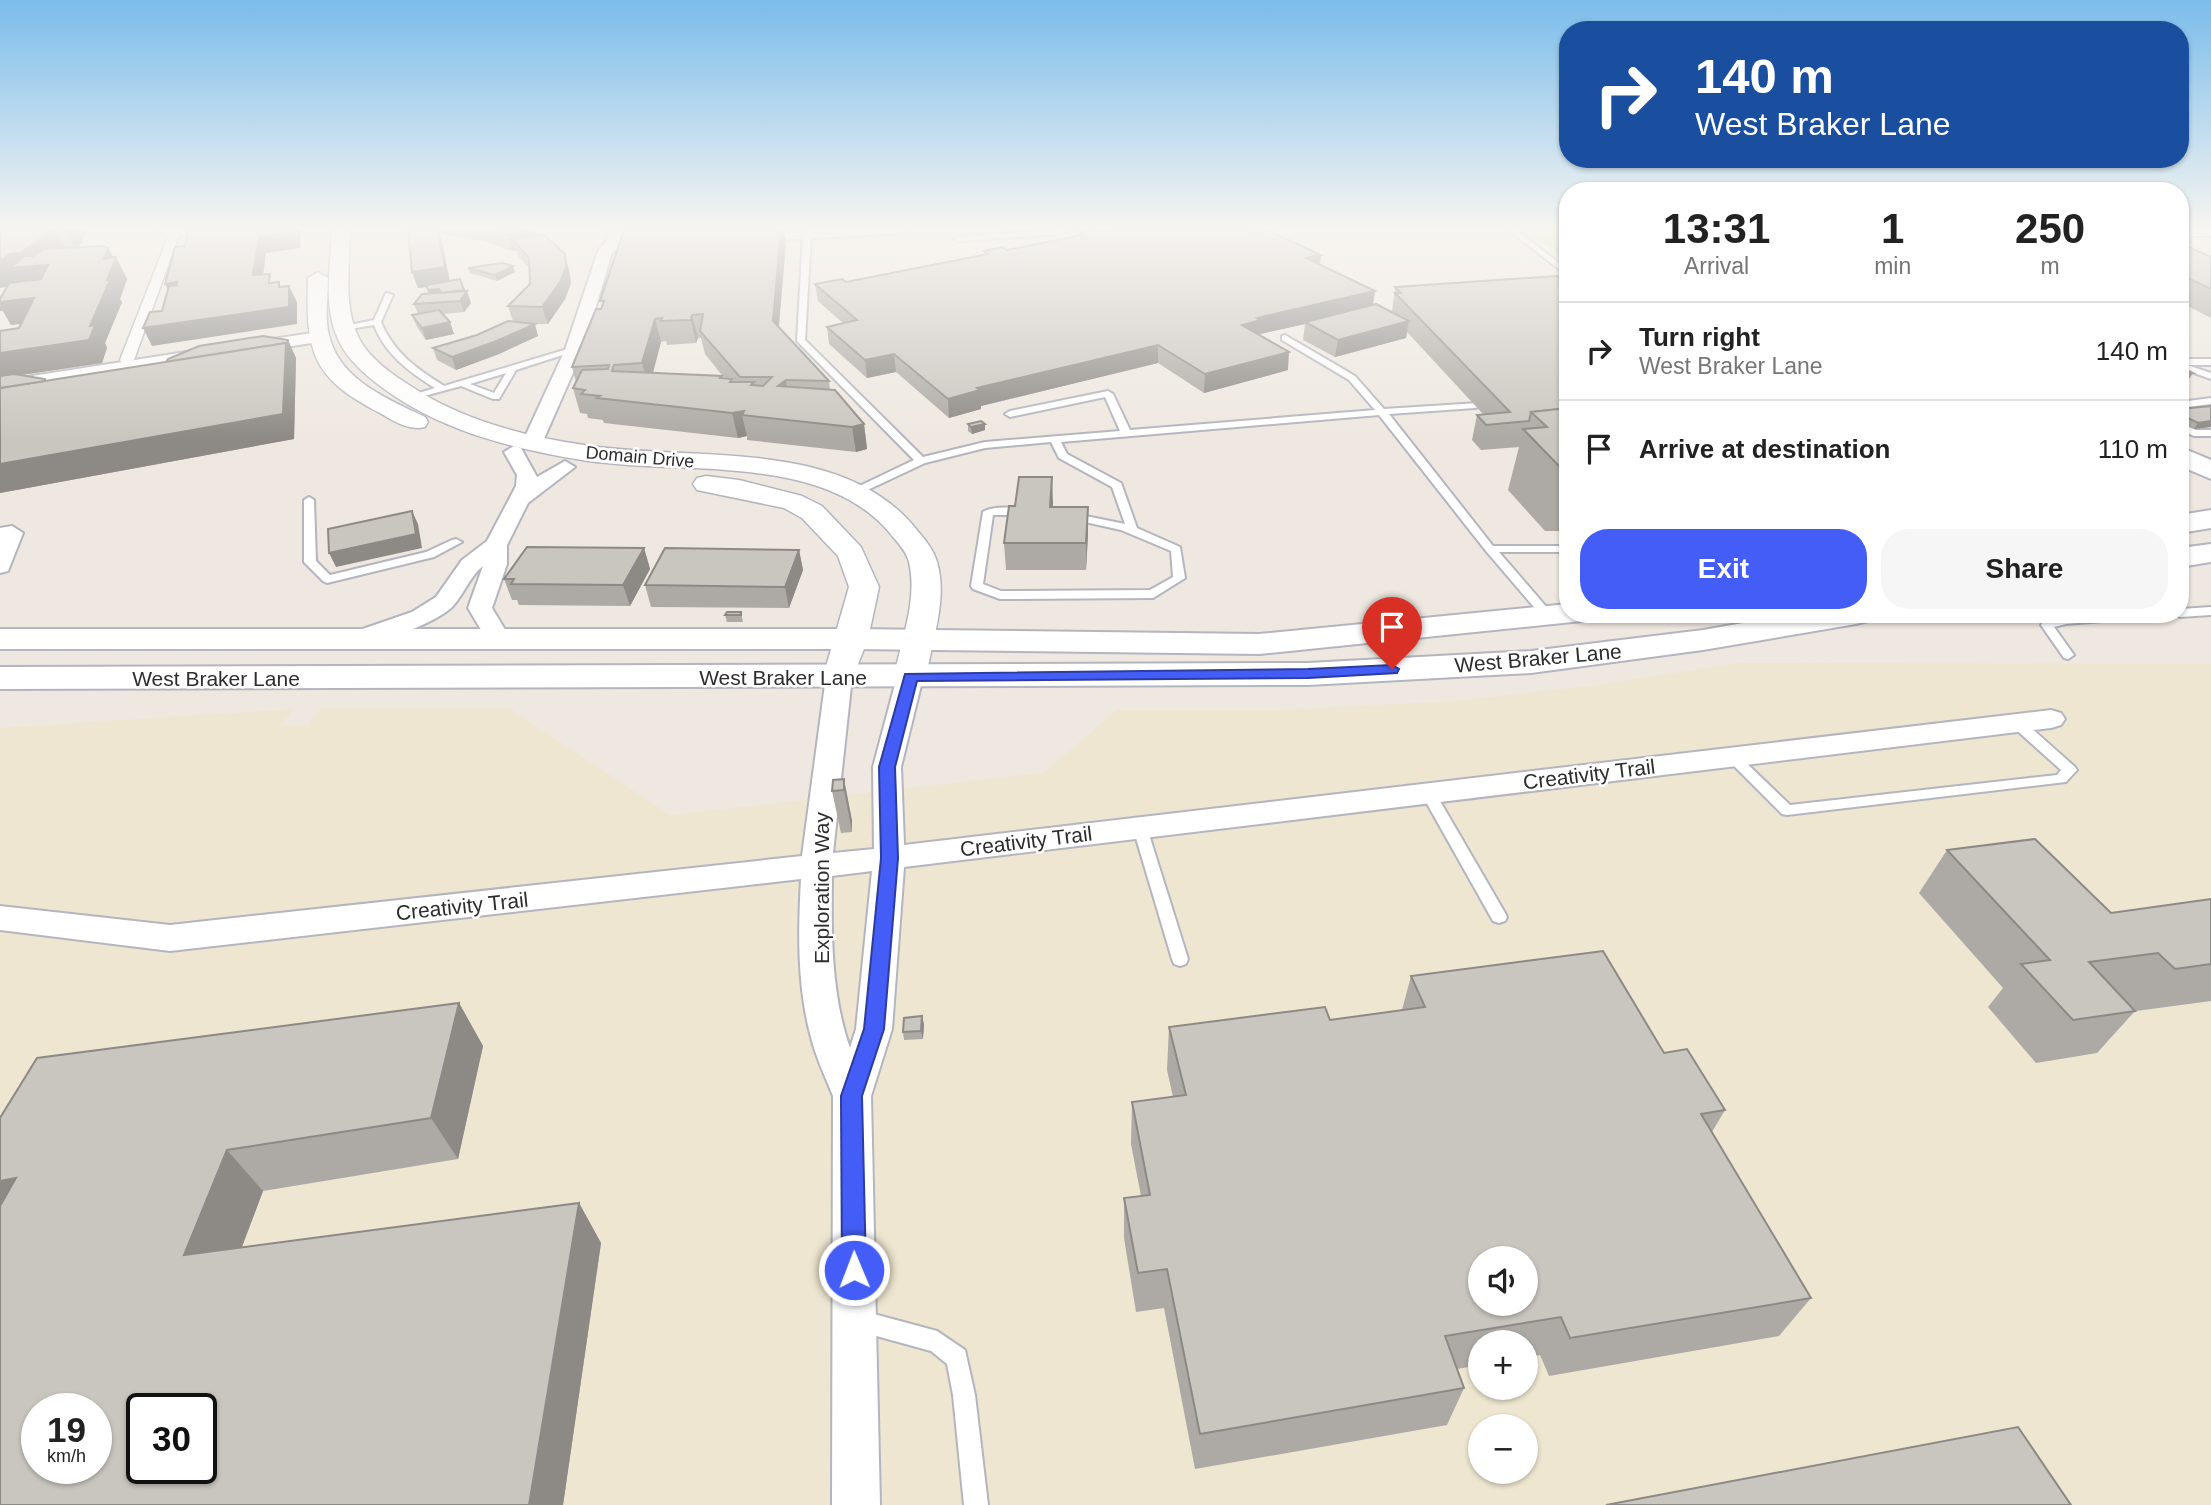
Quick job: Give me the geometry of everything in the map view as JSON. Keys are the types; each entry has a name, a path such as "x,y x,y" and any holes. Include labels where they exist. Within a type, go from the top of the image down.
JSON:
{"main road":[{"path":"2189,460 2211,471"},
{"path":"2189,523 2211,519"},
{"path":"2189,557 2211,553"},
{"name":"West Braker Lane","path":"0,639 852,639 1259,644 1559,616"},
{"name":"West Braker Lane","path":"0,678 1308,674 1531,662 1703,640 1803,623"}],"street":[{"path":"127,360 148,299"},
{"name":"Domain Drive","path":"319,299 319,337 325,355 341,377 367,397 427,428 575,460 739,488 793,502 812,512 851,553 864,587 852,639 838,677"},
{"name":"Domain Drive","path":"341,299 341,315 353,347 370,367 406,394 471,427 523,447"},
{"path":"498,638 480,608 495,564 496,545 520,499 527,475 523,447 574,349 590,299"},
{"path":"0,386 333,337 344,355 369,381 406,394"},
{"path":"427,428 452,418"},
{"path":"520,499 575,460"},
{"name":"Domain Drive","path":"575,460 788,471 838,481 855,492 887,513 904,530 923,561 926,603 915,640 910,677"},
{"path":"812,512 855,492"},
{"path":"0,566 6,534"},
{"path":"357,639 421,617 444,602 470,565 496,545"},
{"name":"Exploration Way","path":"838,677 821,798 817,866 818,961 828,1036 852,1096"},
{"name":"Exploration Way","path":"856,1505 852,1096 874,1029 889,858 887,767 910,677"},
{"name":"Creativity Trail","path":"0,918 170,938 889,858 2051,719"}],"lane":[{"path":"387,299 377,322 380,332 396,355 412,370 443,388"},
{"path":"803,299 801,341 921,461"},
{"path":"345,327 377,322"},
{"path":"1285,338 1352,378 1382,412 1490,550 1559,616"},
{"path":"406,394 443,388 574,349"},
{"path":"2189,363 2211,362"},
{"path":"2189,367 2211,376"},
{"path":"460,383 496,397 513,368"},
{"path":"1010,414 1108,394 1126,433"},
{"path":"2189,404 2211,401"},
{"path":"855,492 921,461 985,445 1475,405"},
{"path":"2189,430 2211,433"},
{"path":"1054,438 1063,456 1117,485 1132,529"},
{"path":"309,500 310,562 327,579 430,555 456,542"},
{"path":"1020,512 988,512 977,586 1000,596 1153,594 1179,578 1176,549 1132,529 1099,519 1064,515"},
{"path":"1490,550 1559,549"},
{"path":"2189,612 2211,611"},
{"path":"2055,623 2048,625 2068,655"},
{"path":"1732,757 1787,810 2061,779 2070,771 2017,723"},
{"path":"1428,793 1499,916"},
{"path":"1140,828 1180,959"},
{"path":"854,1320 937,1342 957,1358 964,1395 976,1505"}],"shaded area":[{"path":"1738,663 2211,664 2211,1505 0,1505 0,728 293,709 281,726 308,725 321,708 509,708 670,815 1043,773 1117,710 1283,710 1455,701 1598,685"}],"building":[{"path":"0,299 24,299 0,302"},
{"path":"33,299 102,299 90,326 95,325 89,340 0,353 0,331 19,328"},
{"path":"165,299 289,299 289,307 143,328 150,312 162,311"},
{"path":"418,299 461,299 460,301 414,304"},
{"path":"515,299 548,299 542,307 508,306"},
{"path":"775,299 773,321 829,381 786,380 778,386 835,390 864,424 852,427 742,415 744,411 732,413 581,394 585,390 573,388 582,370 608,369 609,365 572,367 596,309 601,309 604,301 600,301","holes":["703,314 700,331 740,377 772,377 763,386 751,385 754,382 730,382 732,379 720,378 722,376 612,371 614,365 642,363 655,319 691,320 692,315"]},
{"path":"833,299 1339,299 1257,318 1261,320 1242,325 1289,352 1205,374 1158,345 977,388 980,390 948,399 894,354 865,360 827,327 857,320"},
{"path":"1401,299 1559,299 1559,409 1531,412 1529,421 1486,425 1477,415 1510,412"},
{"path":"1376,304 1409,321 1338,340 1305,322"},
{"path":"439,310 450,322 422,328 412,315"},
{"path":"508,321 535,324 452,357 433,348 477,335"},
{"path":"263,336 288,340 288,348 286,343 166,362 199,346"},
{"path":"286,343 283,414 0,464 0,388"},
{"path":"14,374 45,381 0,388 0,376"},
{"path":"2211,406 2211,421 2198,423 2189,418 2189,408"},
{"path":"1559,409 1559,466 1523,429 1547,427 1531,412"},
{"path":"981,421 985,424 971,427 968,424"},
{"path":"1019,477 1052,477 1050,507 1088,507 1086,543 1004,543 1009,506 1015,506"},
{"path":"412,511 416,534 329,553 328,529"},
{"path":"527,547 644,548 623,585 511,584 514,579 504,579"},
{"path":"665,548 799,550 785,587 645,585"},
{"path":"727,612 741,612 741,615 725,615"},
{"path":"844,779 844,790 832,791 833,780"},
{"path":"2035,839 2111,913 2211,899 2211,964 2175,969 2158,953 2089,962 2135,1011 2073,1020 2021,964 2050,960 1947,850"},
{"path":"1603,951 1664,1053 1687,1049 1725,1110 1701,1114 1811,1298 1570,1338 1561,1317 1468,1330 1468,1332 1445,1336 1464,1388 1200,1434 1167,1269 1138,1273 1124,1198 1150,1195 1132,1102 1186,1095 1169,1027 1325,1007 1330,1020 1425,1007 1411,976"},
{"path":"459,1003 431,1118 227,1150 184,1255 579,1203 529,1505 0,1505 0,1206 16,1178 0,1181 0,1118 37,1058"},
{"path":"922,1016 921,1031 903,1032 904,1018"},
{"path":"2018,1427 2071,1505 1606,1505"}],"route":[{"path":"854,1270 852,1096 874,1029 889,858 887,767 910,677 1308,674 1392,669"}]}
